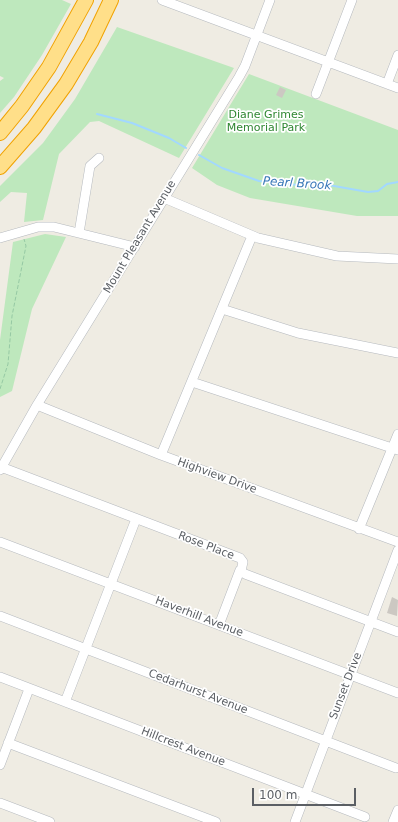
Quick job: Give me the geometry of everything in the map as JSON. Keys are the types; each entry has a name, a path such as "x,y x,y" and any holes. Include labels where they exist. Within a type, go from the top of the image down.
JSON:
{"highway":[{"path":"0,133 22,106 49,67 86,0"},
{"path":"0,167 34,128 66,84 91,42 111,0"}],"street":[{"path":"162,0 186,4 257,35 398,88"},
{"name":"Mount Pleasant Avenue","path":"1,469 37,406 242,72 270,0"},
{"path":"316,94 352,0"},
{"path":"387,84 398,55"},
{"path":"79,233 90,166 99,158"},
{"path":"164,198 252,236 336,256 398,259"},
{"path":"0,238 38,227 49,227 135,247"},
{"path":"161,455 252,236"},
{"path":"222,309 298,333 398,353"},
{"path":"192,382 395,449"},
{"name":"Highview Drive","path":"37,406 161,455 359,529 398,542"},
{"path":"359,529 395,449 398,434"},
{"name":"Rose Place","path":"1,469 240,558 243,562 240,570 245,574 398,632"},
{"path":"65,702 136,519"},
{"name":"Haverhill Avenue","path":"0,542 398,693"},
{"name":"Sunset Drive","path":"295,822 398,550"},
{"path":"219,625 240,570"},
{"name":"Cedarhurst Avenue","path":"0,616 396,768"},
{"name":"Hillcrest Avenue","path":"0,677 365,816"},
{"path":"0,765 29,688"},
{"path":"8,743 216,822"},
{"path":"0,803 50,822"},
{"path":"393,822 398,810"}],"path":[{"path":"0,390 8,364 12,316 26,246 22,232"}],"green space":[{"path":"0,0 62,0 71,4 42,55 14,97 0,113 0,81 4,78 0,76"},
{"path":"117,27 234,68 179,158 99,121 90,122 59,154 43,220 24,222 27,193 11,192 0,202 0,186 43,143 75,99"},
{"name":"Diane Grimes Memorial Park","path":"249,74 398,130 398,216 357,216 250,198 217,185 192,168"},
{"path":"45,234 66,237 32,309 12,391 0,397 0,340 13,242"}],"building":[{"path":"280,87 286,90 282,98 276,95"},
{"path":"392,597 398,600 397,616 387,613"}],"waterway":[{"name":"Pearl Brook","path":"97,114 132,123 169,138 186,148"},
{"name":"Pearl Brook","path":"199,155 222,168 259,181 298,185 317,183 368,192 378,191 387,184 398,182"}]}
